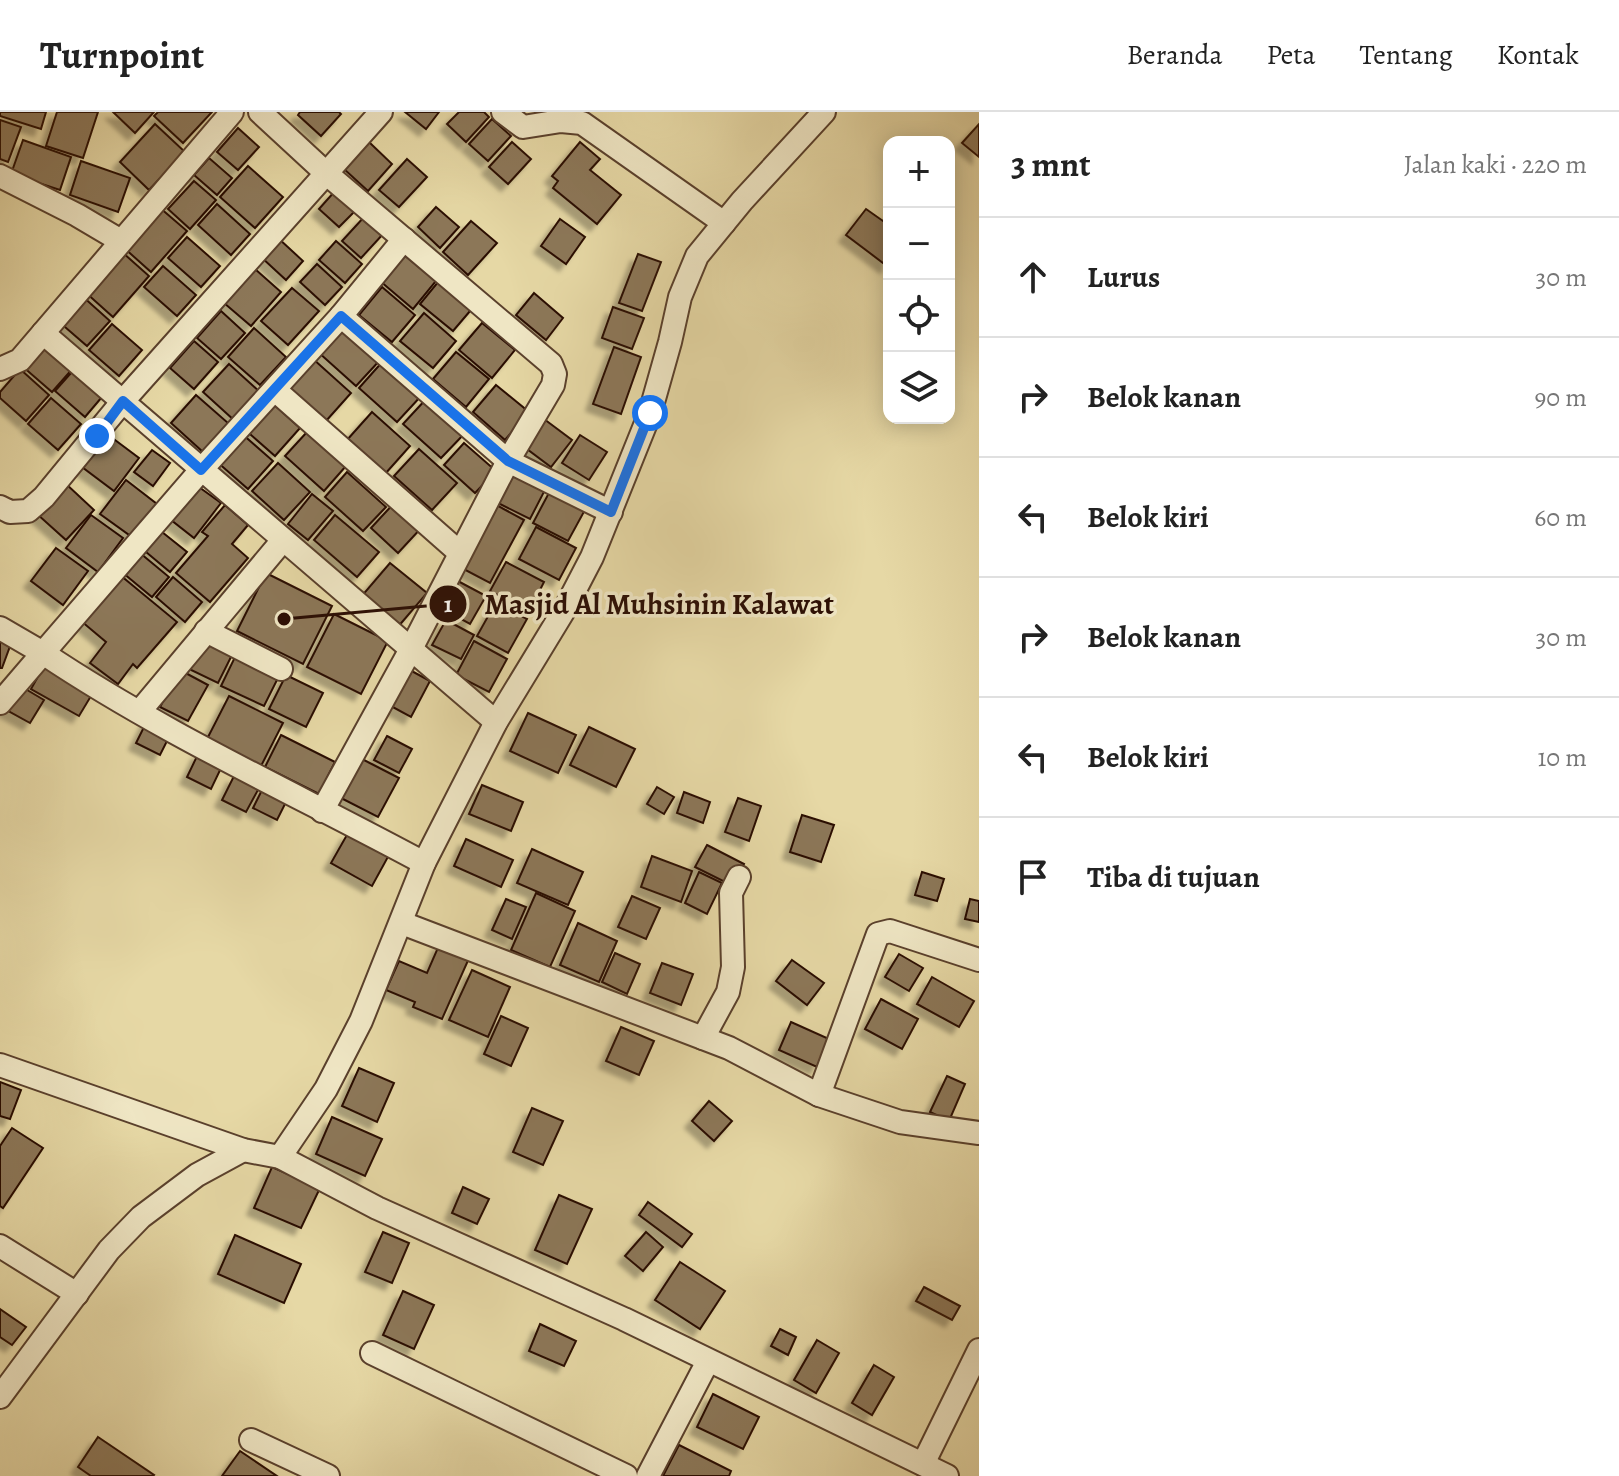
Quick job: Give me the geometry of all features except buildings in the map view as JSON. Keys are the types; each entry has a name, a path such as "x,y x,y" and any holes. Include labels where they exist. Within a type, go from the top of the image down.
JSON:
{"street":[{"path":"0,369 20,360 232,112"},
{"path":"260,112 327,174 551,364 555,374 553,385 508,461 411,649 322,811"},
{"path":"0,507 10,512 28,511 44,497 123,401 381,112"},
{"path":"503,112 523,127 561,121 582,123 724,223"},
{"path":"280,1157 326,1089 354,1035 424,863 496,722 566,607 611,512 650,413 680,297 697,256 824,112"},
{"path":"1,180 77,215 121,241"},
{"path":"0,703 201,470 341,316 404,239"},
{"path":"341,316 508,461 611,512"},
{"path":"43,333 496,722"},
{"path":"275,390 460,553"},
{"path":"140,711 283,540"},
{"path":"0,628 140,711 424,863"},
{"path":"206,631 281,669"},
{"path":"703,1038 728,992 733,967 731,893 739,877"},
{"path":"402,923 729,1048 819,1095 900,1122 979,1133"},
{"path":"819,1095 878,934 890,931 979,960"},
{"path":"0,1065 243,1150 280,1157 377,1208 624,1319 947,1476"},
{"path":"0,1397 109,1250 141,1217 197,1175 243,1150"},
{"path":"0,1246 77,1294"},
{"path":"923,1464 979,1350"},
{"path":"372,1353 626,1476"},
{"path":"648,1476 708,1361"},
{"path":"251,1440 328,1476"}],"place":[{"name":"Masjid Al Muhsinin Kalawat","path":"284,619"}],"route":[{"path":"97,436 123,401 201,470 341,316 508,461 611,512 650,413"}]}
